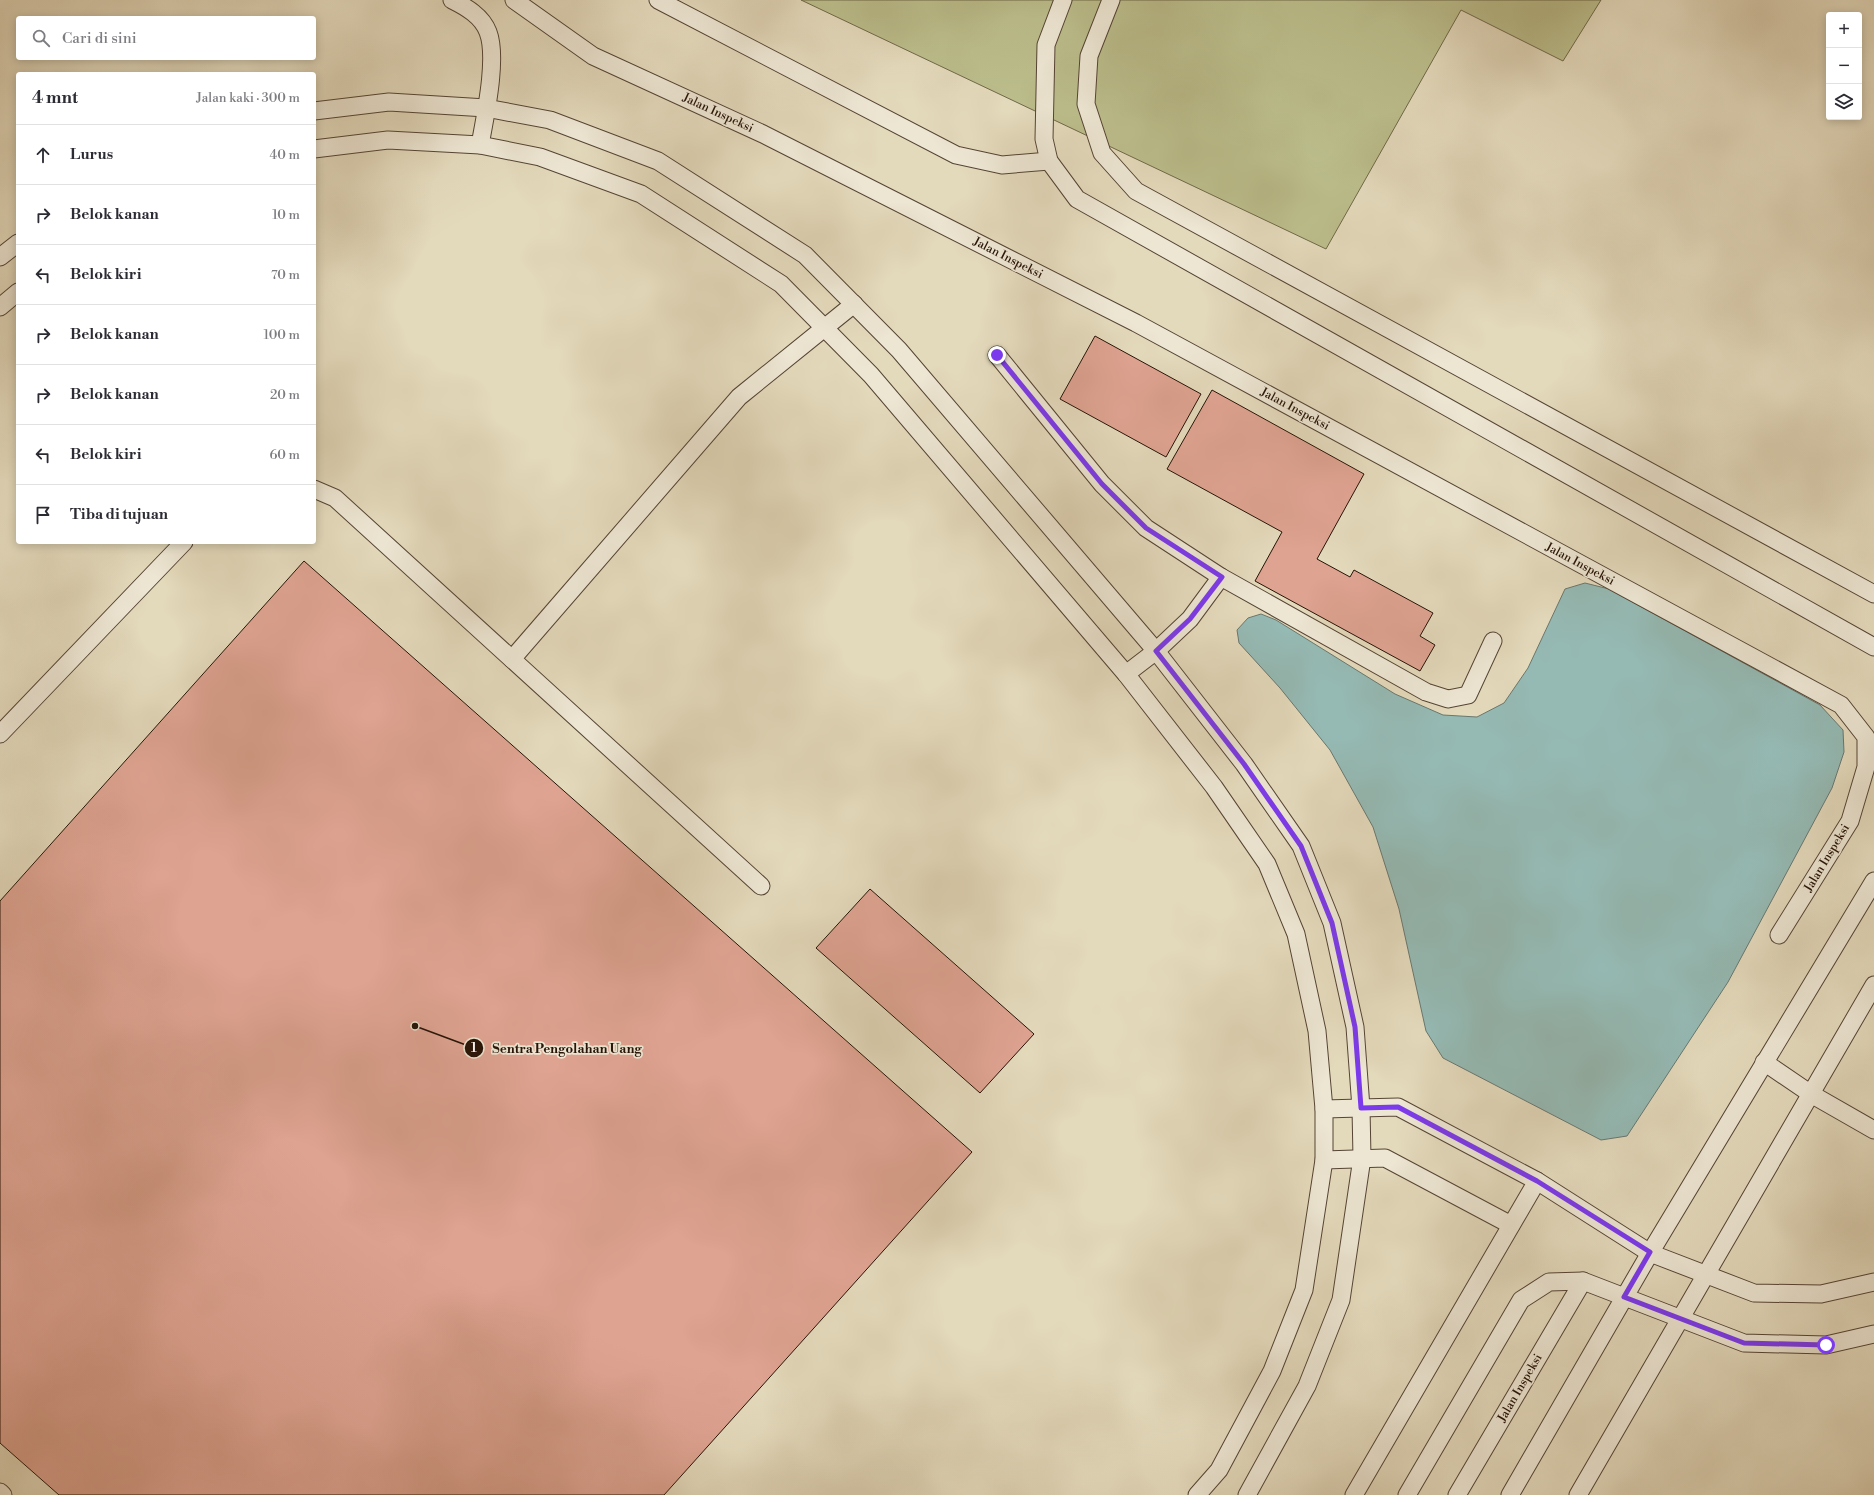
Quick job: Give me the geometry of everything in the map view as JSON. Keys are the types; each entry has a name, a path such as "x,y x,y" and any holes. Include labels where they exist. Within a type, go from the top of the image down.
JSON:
{"lane":[{"path":"452,0 472,10 488,32 492,62 480,145"},
{"name":"Jalan Inspeksi","path":"514,0 593,56 763,134 1136,323 1841,705 1866,737 1866,767 1850,821 1780,936"},
{"path":"658,0 956,155 1002,165 1049,161"},
{"path":"1063,0 1046,45 1044,139 1049,161 1077,199 1874,647"},
{"path":"1111,0 1089,56 1086,104 1102,153 1136,190 1874,594"},
{"path":"316,111 389,102 486,108 550,120 658,161 805,255 899,350 1156,651 1244,764 1301,846 1332,923 1355,1027 1361,1108 1362,1158 1341,1300 1307,1386 1247,1495"},
{"path":"316,149 388,140 480,145 540,157 641,194 781,284 871,375 1126,674 1214,787 1267,864 1296,934 1317,1031 1324,1109 1324,1160 1304,1290 1272,1371 1219,1470 1197,1495"},
{"path":"0,257 16,245"},
{"path":"0,307 16,294"},
{"path":"512,659 739,397 854,304"},
{"path":"997,355 1102,484 1146,528 1222,577 1426,692 1448,699 1468,695 1493,641"},
{"path":"316,490 335,498 761,886"},
{"path":"0,734 182,544"},
{"path":"1126,674 1156,651 1190,619 1222,577"},
{"path":"1510,1495 1650,1252 1874,881"},
{"path":"1578,1495 1874,985"},
{"path":"1764,1062 1811,1094 1874,1130"},
{"path":"1324,1109 1398,1107 1537,1181 1650,1252 1754,1293 1821,1294 1874,1282"},
{"path":"1324,1160 1385,1158 1511,1225"},
{"path":"1354,1495 1537,1181"},
{"path":"1407,1495 1521,1300 1549,1282 1583,1281 1744,1343 1826,1345 1874,1334"},
{"name":"Jalan Inspeksi","path":"1457,1495 1583,1281"},
{"path":"0,1492 3,1495"}],"green space":[{"path":"801,0 1601,0 1563,61 1461,10 1326,249"}],"water":[{"path":"1585,583 1609,589 1820,705 1843,730 1844,752 1832,788 1728,982 1627,1136 1601,1140 1443,1058 1426,1031 1399,909 1373,827 1330,750 1280,688 1239,643 1237,630 1248,618 1261,614 1276,620 1395,694 1443,715 1477,717 1504,703 1528,668 1565,589"}],"building":[{"path":"1095,336 1201,394 1166,457 1060,399"},
{"path":"1212,390 1364,474 1317,559 1350,577 1354,570 1433,613 1420,636 1435,645 1420,671 1255,581 1282,532 1167,469"},
{"path":"304,561 972,1152 664,1495 59,1495 0,1443 0,901"},
{"path":"870,889 1034,1034 980,1093 816,948"}],"place":[{"name":"Sentra Pengolahan Uang","path":"415,1026"}],"route":[{"path":"997,355 1102,484 1146,528 1222,577 1190,619 1156,651 1244,764 1301,846 1332,923 1355,1027 1361,1108 1398,1107 1537,1181 1650,1252 1624,1297 1744,1343 1826,1345"}]}
